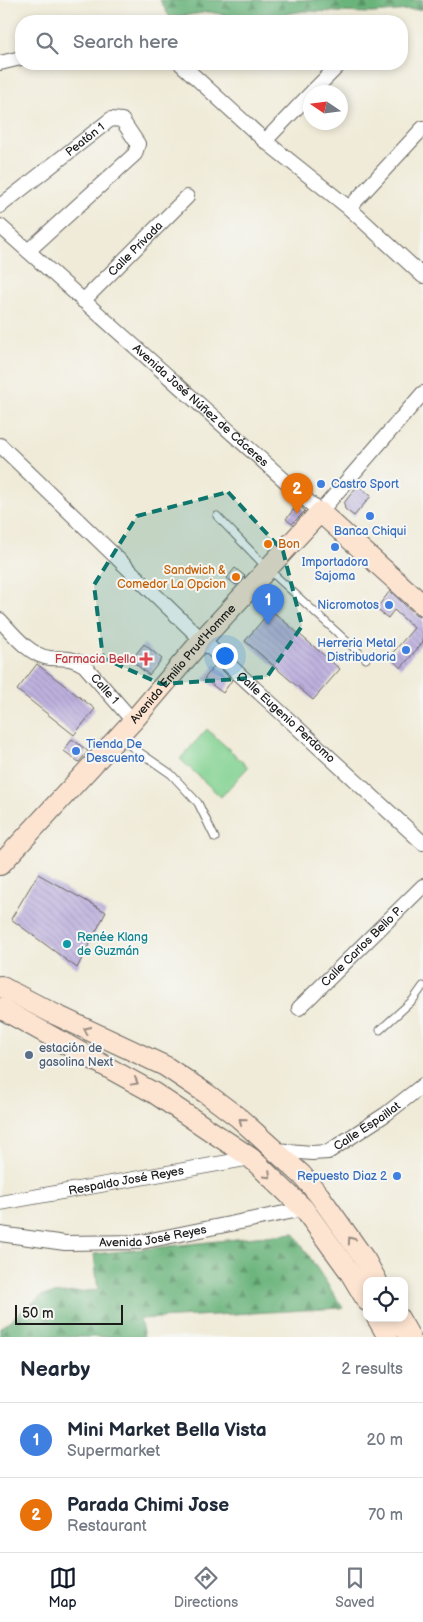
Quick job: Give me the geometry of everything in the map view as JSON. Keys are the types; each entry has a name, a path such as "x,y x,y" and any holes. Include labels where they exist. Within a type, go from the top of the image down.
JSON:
{"main road":[{"name":"Avenida Emilio Prud'Homme","path":"0,865 320,512"},
{"name":"Avenida José Núñez de Cáceres","path":"320,512 423,605"},
{"path":"0,973 14,986 54,1014"},
{"path":"0,986 54,1014 165,1066 232,1113 302,1175 319,1195 366,1261 375,1277"},
{"path":"0,1008 154,1093 251,1158 304,1209 349,1271 363,1294"},
{"path":"379,1322 388,1337"},
{"path":"401,1322 410,1337"}],"street":[{"path":"0,63 15,59"},
{"path":"188,70 265,141 349,208 423,276"},
{"path":"319,85 334,70"},
{"path":"265,141 303,101"},
{"name":"Peatón 1","path":"0,206 111,119 122,120 138,144 135,154 28,251"},
{"path":"349,208 423,128"},
{"name":"Calle Privada","path":"83,301 187,196"},
{"name":"Avenida José Núñez de Cáceres","path":"0,226 320,512"},
{"name":"Avenida Emilio Prud'Homme","path":"320,512 423,393"},
{"name":"Calle Eugenio Perdomo","path":"0,446 202,640 423,843"},
{"name":"Calle 1","path":"0,620 33,652 50,658 76,660 84,665 132,721"},
{"name":"Calle Carlos Bello P.","path":"299,1008 423,886"},
{"name":"Calle Espaillat","path":"275,1150 312,1154 328,1152 386,1114 423,1085"},
{"name":"Respaldo José Reyes","path":"0,1203 251,1158"},
{"name":"Avenida José Reyes","path":"0,1234 66,1243 141,1242 304,1209"}],"lane":[{"path":"217,516 268,569 366,659"},
{"path":"118,737 170,774 198,803 215,838"},
{"path":"380,1030 413,1000 423,986"}],"highlighted area":[{"path":"228,492 283,551 302,626 267,677 161,684 103,658 94,585 137,516"}],"green space":[{"path":"160,0 423,0 423,9 372,13 304,11 281,15 225,15 209,12 190,15 168,15"},
{"path":"207,729 248,767 221,797 180,759"},
{"path":"294,1233 343,1308 140,1319 144,1337 0,1337 0,1328 43,1295 98,1290 94,1254"}],"building":[{"path":"358,485 371,496 354,516 345,509 344,503"},
{"path":"298,504 305,511 292,524 286,519"},
{"name":"Sandwich & Comedor La Opcion","path":"235,568 245,576 236,585 227,578"},
{"path":"390,591 415,614 423,617 423,642 401,668 389,657 414,628 394,610 388,618 376,609"},
{"path":"271,610 340,669 313,700 245,641"},
{"name":"Farmacia Bella","path":"144,644 162,659 149,675 131,660"},
{"path":"37,664 95,709 74,735 17,690"},
{"path":"216,664 232,680 223,693 204,679"},
{"name":"Tienda De Descuento","path":"72,739 88,751 79,762 64,751"},
{"name":"Renée Klang de Guzmán","path":"38,874 106,912 77,968 11,919"}],"place":[{"name":"Castro Sport","path":"321,484"},
{"name":"Parada Chimi Jose","path":"297,514"},
{"name":"Banca Chiqui","path":"370,516"},
{"name":"Bon","path":"268,544"},
{"name":"Importadora Sajoma","path":"335,547"},
{"name":"Sandwich & Comedor La Opcion","path":"236,577"},
{"name":"Nicromotos","path":"389,605"},
{"name":"Mini Market Bella Vista","path":"268,625"},
{"name":"Herreria Metal Distribudoria","path":"406,650"},
{"name":"Farmacia Bella","path":"146,659"},
{"name":"Tienda De Descuento","path":"76,751"},
{"name":"Renée Klang de Guzmán","path":"67,944"},
{"name":"estación de gasolina Next","path":"29,1055"},
{"name":"Repuesto Diaz 2","path":"397,1176"}]}
